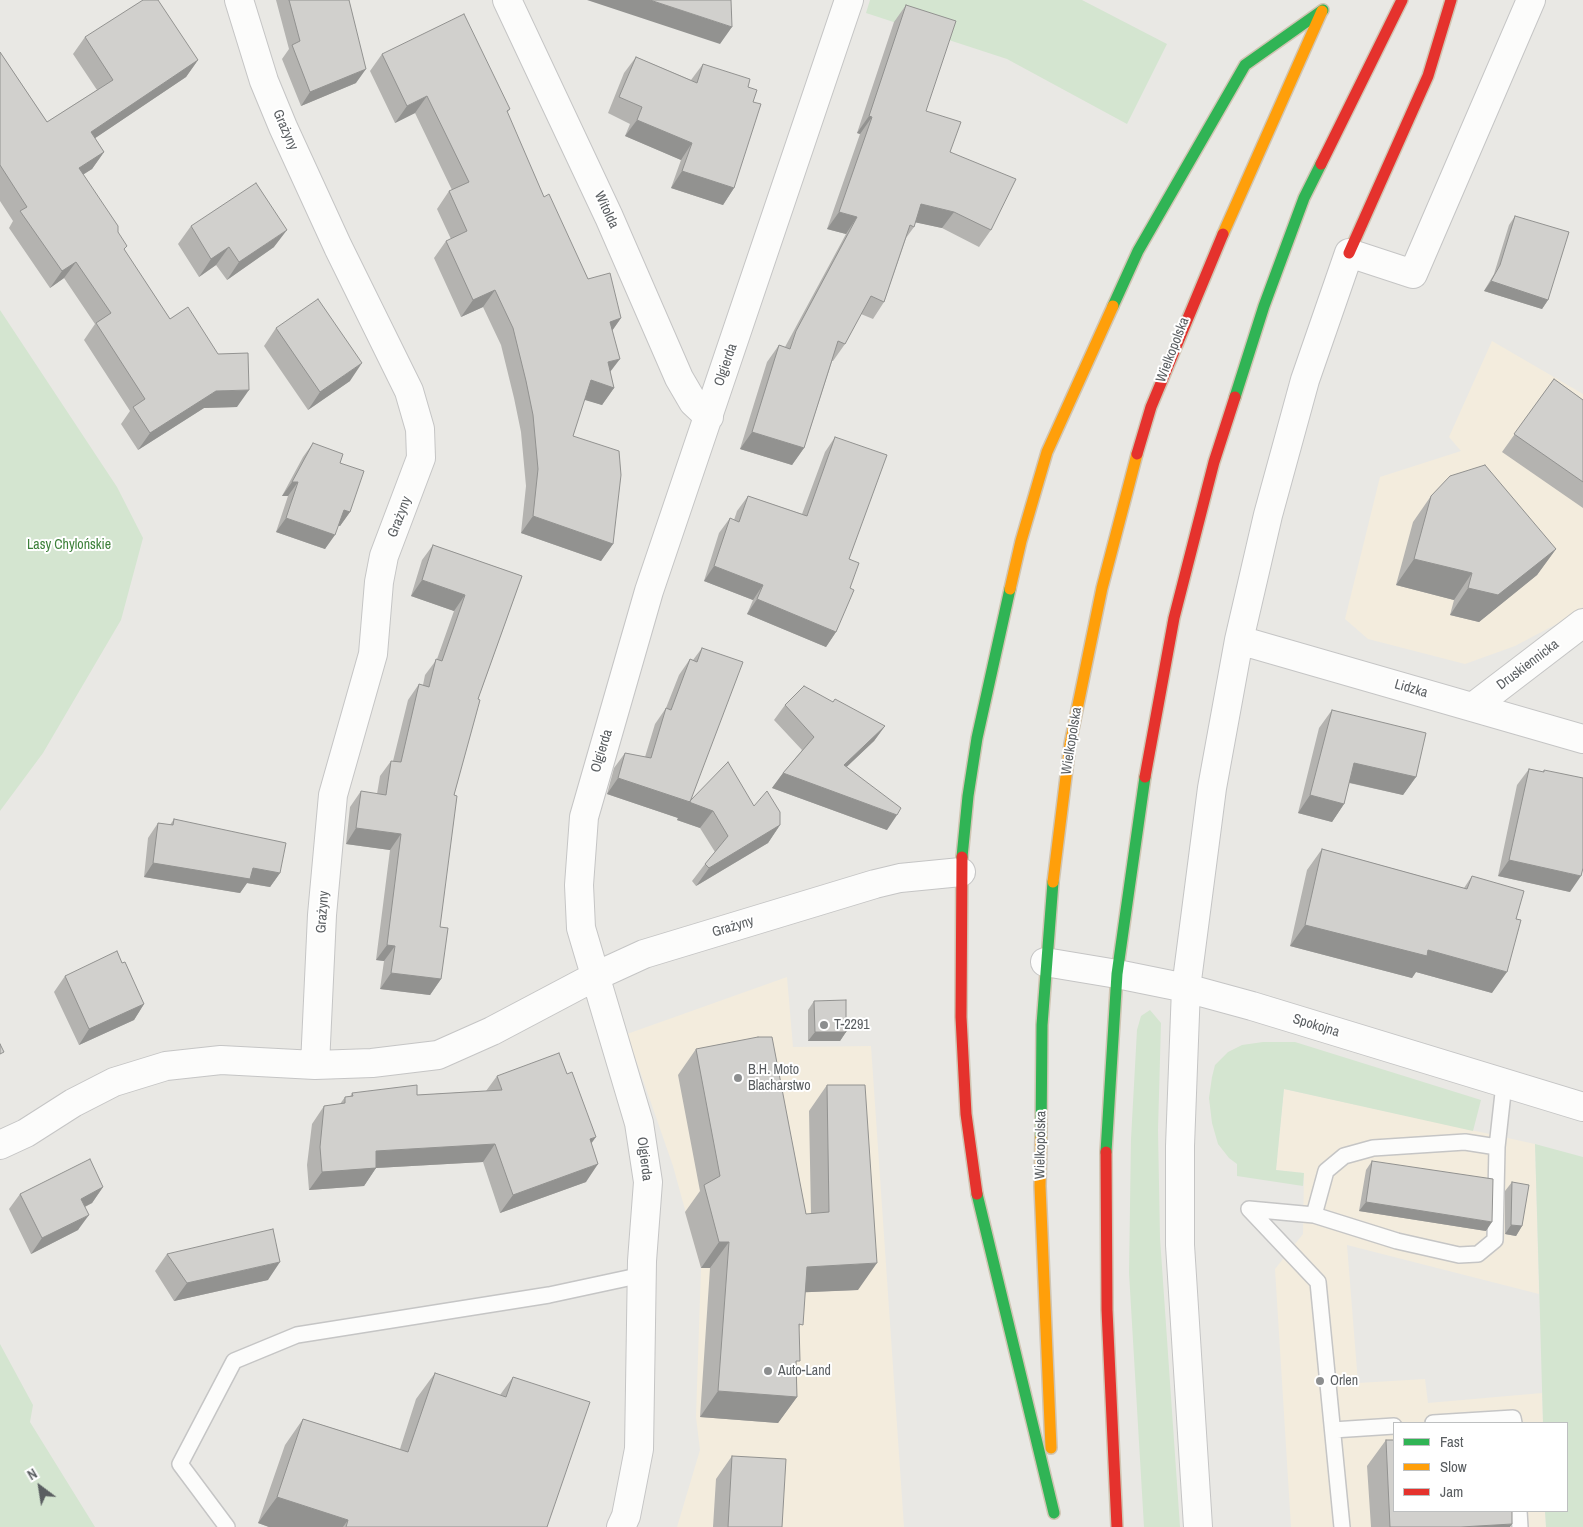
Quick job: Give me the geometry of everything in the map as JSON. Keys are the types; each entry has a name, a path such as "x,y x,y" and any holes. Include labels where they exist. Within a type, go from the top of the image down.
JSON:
{"main road":[{"path":"1117,1527 1107,1310 1105,1164 1117,974 1133,848 1171,636 1214,462 1264,306 1304,198 1402,0"},
{"path":"1349,253 1428,76 1451,0"},
{"path":"1054,1513 979,1210 966,1114 961,1017 961,872 968,796 977,738 1021,541 1047,452 1138,251 1245,65 1325,5"},
{"name":"Wielkopolska","path":"1055,1527 1046,1374 1040,1186 1042,1025 1045,962 1070,744 1102,588 1128,481 1151,407 1182,328 1281,99 1325,5"}],"street":[{"name":"Grażyny","path":"239,0 264,82 283,127 338,247 409,391 420,428 421,458 384,556 379,582 373,654 333,795 321,934 315,1065"},
{"name":"Witolda","path":"507,0 609,216 679,378 693,402 709,416"},
{"name":"Olgierda","path":"621,1527 626,1516 640,1450 642,1275 648,1182 639,1123 581,928 579,885 584,817 650,591 849,0"},
{"path":"1198,1527 1180,1245 1180,1146 1186,988 1212,788 1239,640 1268,515 1305,380 1349,253 1413,274 1531,0"},
{"name":"Druskiennicka","path":"1473,707 1583,623"},
{"name":"Lidzka","path":"1239,640 1473,707 1532,726 1583,739"},
{"name":"Grażyny","path":"0,1146 26,1133 72,1103 114,1082 166,1066 221,1060 315,1065 372,1063 438,1055 492,1032 596,976 644,954 875,884 900,878 961,872"},
{"name":"Spokojna","path":"1045,962 1186,988 1252,1006 1583,1107"}],"lane":[{"path":"1342,1527 1318,1282 1249,1209 1314,1215 1397,1241 1459,1255 1478,1254 1495,1240 1496,1147 1504,1084"},
{"path":"1314,1215 1326,1172 1344,1156 1372,1148 1465,1142 1496,1147"},
{"path":"227,1527 180,1464 234,1361 296,1335 549,1295 642,1275"},
{"path":"1449,1422 1514,1418 1514,1422"},
{"path":"1333,1430 1393,1426"},
{"path":"1519,1512 1520,1527"}],"shaded area":[{"path":"1492,341 1583,394 1583,607 1568,618 1515,646 1465,664 1368,639 1345,619 1380,477 1461,451 1449,437"},
{"path":"787,977 793,1047 871,1046 904,1527 677,1527 700,1450 696,1417 701,1268 673,1166 627,1034"},
{"path":"1284,1089 1535,1144 1539,1294 1347,1245 1358,1383 1425,1379 1428,1403 1542,1393 1543,1422 1393,1422 1393,1512 1545,1512 1546,1527 1291,1527 1275,1269 1303,1234 1304,1173 1276,1170"}],"green space":[{"path":"870,0 1082,0 1167,44 1127,124 1007,59 866,13"},
{"name":"Lasy Chylońskie","path":"0,310 117,487 143,538 121,620 43,753 0,811"},
{"path":"1150,1010 1161,1023 1158,1130 1160,1238 1180,1527 1144,1527 1129,1273 1131,1139 1137,1030 1141,1016"},
{"path":"1263,1042 1295,1042 1481,1100 1473,1131 1284,1089 1276,1170 1304,1173 1303,1186 1237,1176 1237,1164 1229,1158 1218,1144 1212,1123 1209,1098 1212,1077 1215,1065 1228,1052 1242,1045"},
{"path":"1535,1144 1583,1157 1583,1527 1546,1527 1545,1512 1568,1512 1568,1422 1543,1422"},
{"path":"0,1344 33,1405 30,1422 95,1527 0,1527"}],"building":[{"path":"143,0 158,0 198,60 91,132 104,152 79,168 118,226 118,232 127,246 124,249 170,319 188,307 218,354 248,353 249,390 216,391 150,433 133,407 145,399 96,323 111,313 76,262 62,271 20,211 27,207 0,165 0,52 47,122 113,80 85,37"},
{"path":"289,0 349,0 366,69 310,92 292,45 300,41"},
{"path":"650,0 731,0 732,27"},
{"path":"906,5 956,21 926,111 961,122 950,152 1016,179 991,230 954,212 921,204 914,227 910,225 884,302 871,296 845,344 838,341 804,448 752,432 779,345 790,349 796,331 857,217 839,212 872,117 869,116"},
{"path":"464,14 510,109 507,111 544,197 549,194 588,279 610,273 621,318 610,322 620,359 608,362 614,388 591,380 573,436 619,451 621,475 613,544 533,516 538,469 533,415 513,328 495,290 473,300 446,241 467,231 449,191 469,182 427,96 407,106 382,54"},
{"path":"636,57 697,83 703,64 750,79 748,87 757,90 753,102 761,104 734,188 682,171 692,143 637,120 642,107 619,97"},
{"path":"256,183 287,230 239,262 229,247 211,259 191,226"},
{"path":"1515,216 1569,232 1548,300 1491,281 1500,265"},
{"path":"318,299 362,363 320,392 276,328"},
{"path":"1554,379 1583,400 1583,482 1514,434"},
{"path":"835,437 887,455 849,559 859,563 850,588 854,590 836,632 757,599 763,585 714,566 730,518 739,522 748,496 807,516"},
{"path":"313,443 343,454 340,463 364,471 350,512 344,510 335,535 286,518 298,482 292,482"},
{"path":"1485,465 1556,549 1498,595 1468,588 1472,573 1414,559 1431,496 1450,476"},
{"path":"433,545 522,576 478,699 480,700 454,795 457,796 440,927 448,928 441,979 391,973 395,946 387,945 401,834 356,828 361,791 386,795 391,761 401,762 419,684 429,687 436,659 442,661 465,595 422,580"},
{"path":"702,648 743,662 690,802 618,778 625,753 651,758 666,708 671,710 690,659 697,662"},
{"path":"804,686 833,702 835,699 885,726 844,765 901,808 897,815 783,773 814,737 785,705"},
{"path":"1332,710 1426,733 1416,777 1354,763 1344,804 1310,795"},
{"path":"728,762 754,806 767,791 780,812 780,825 709,868 705,864 728,836 713,811 689,802"},
{"path":"1529,769 1583,778 1583,868 1581,876 1509,860"},
{"path":"174,819 286,843 280,873 253,868 250,879 153,863 158,823 173,825"},
{"path":"1322,849 1467,889 1472,876 1524,891 1516,919 1521,920 1507,972 1428,950 1427,956 1305,925"},
{"path":"117,951 122,963 125,962 144,1004 89,1029 65,976"},
{"path":"846,1000 846,1032 815,1032 814,1001"},
{"path":"758,1037 772,1037 806,1214 829,1212 827,1085 865,1085 877,1263 807,1267 803,1325 799,1324 800,1361 796,1361 797,1397 718,1391 729,1242 719,1242 704,1185 720,1176 696,1049"},
{"path":"0,1044 4,1052 0,1054"},
{"path":"559,1053 567,1074 572,1072 596,1137 590,1139 598,1164 513,1195 495,1144 376,1151 376,1168 322,1172 320,1147 324,1106 345,1103 345,1097 353,1096 352,1093 417,1085 417,1095 502,1090 497,1076"},
{"path":"90,1159 103,1187 81,1199 89,1215 42,1238 20,1194"},
{"path":"1372,1161 1493,1179 1492,1222 1366,1202"},
{"path":"1512,1182 1529,1185 1522,1226 1511,1225"},
{"path":"273,1229 280,1262 187,1283 167,1254"},
{"path":"435,1373 506,1397 513,1377 590,1402 547,1527 346,1527 348,1520 277,1497 303,1419 408,1452"},
{"path":"1386,1440 1393,1440 1393,1512 1512,1512 1512,1524 1461,1527 1390,1527"},
{"path":"732,1456 786,1459 782,1527 728,1527"}],"traffic: fast":[{"path":"1113,306 1138,251 1245,65 1323,10"},
{"path":"1235,397 1264,306 1304,198 1321,164"},
{"path":"962,857 968,796 977,738 1010,589"},
{"path":"1106,1152 1117,974 1145,777"},
{"path":"1041,1137 1042,1025 1053,882"},
{"path":"977,1194 1054,1513"}],"traffic: slow":[{"path":"1223,234 1322,11"},
{"path":"1010,589 1021,541 1047,452 1113,306"},
{"path":"1053,882 1070,744 1102,588 1137,454"},
{"path":"1041,1137 1040,1186 1051,1448"}],"traffic: jam":[{"path":"1321,164 1402,0"},
{"path":"1349,253 1428,76 1451,0"},
{"path":"1137,454 1151,407 1223,234"},
{"path":"1145,777 1174,618 1214,462 1235,397"},
{"path":"962,857 961,1017 966,1114 977,1194"},
{"path":"1106,1152 1107,1310 1117,1527"}],"place":[{"name":"T-2291","path":"824,1025"},
{"name":"B.H. Moto Blacharstwo","path":"738,1078"},
{"name":"Auto-Land","path":"768,1371"},
{"name":"Orlen","path":"1320,1381"}]}
